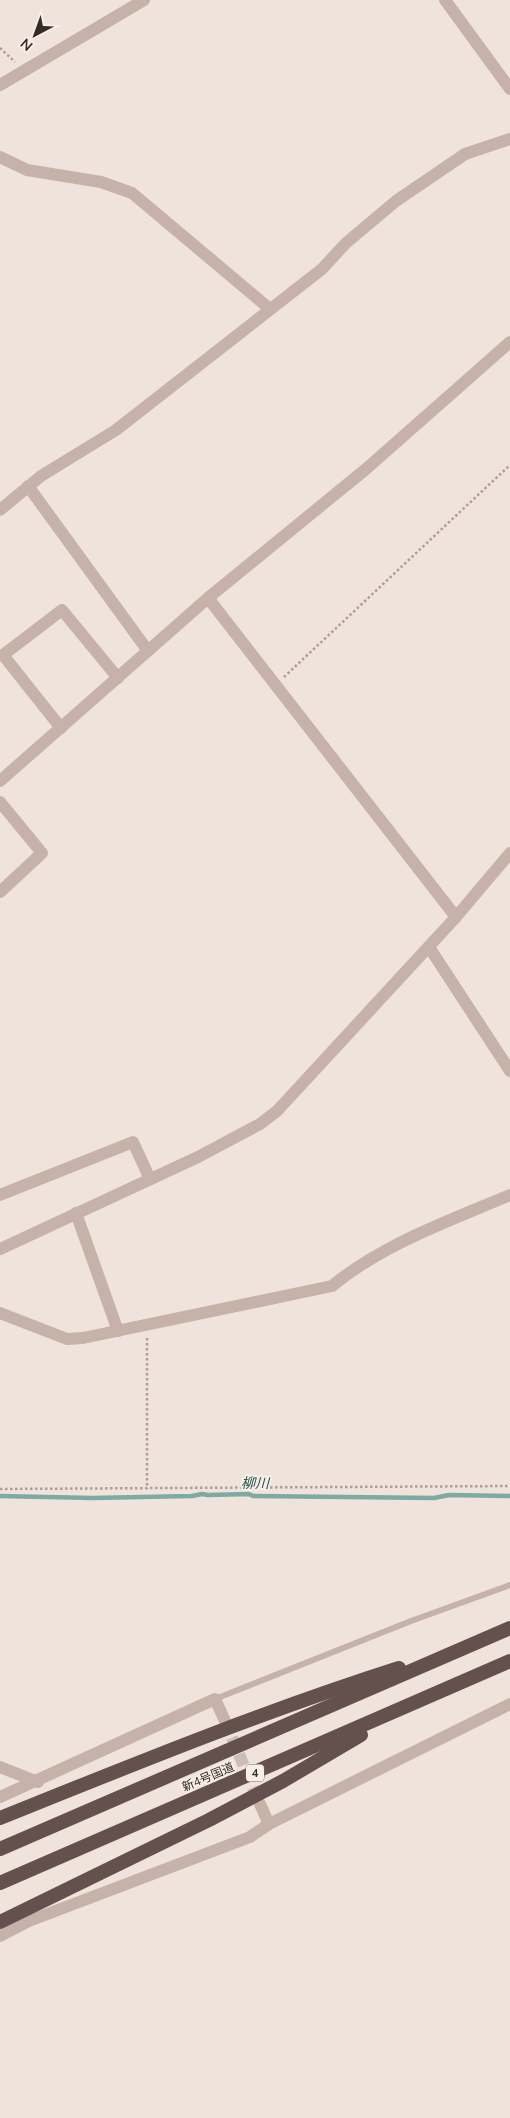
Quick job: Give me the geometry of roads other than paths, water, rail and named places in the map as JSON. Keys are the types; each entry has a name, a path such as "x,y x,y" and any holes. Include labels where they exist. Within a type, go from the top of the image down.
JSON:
{"highway":[{"name":"新4号国道","path":"0,1849 510,1628"},
{"path":"0,1818 154,1756 326,1691 477,1642"},
{"name":"新4号国道","path":"0,1882 510,1661"},
{"path":"0,1922 209,1820 282,1781 416,1703"}],"street":[{"path":"0,84 144,0"},
{"path":"445,0 510,90"},
{"path":"0,510 41,476 116,430 322,269 346,243 396,201 465,154 510,139"},
{"path":"0,157 27,170 101,182 132,193 270,309"},
{"path":"1,778 61,728 208,598 366,468 510,342"},
{"path":"28,486 148,651"},
{"path":"208,598 456,917"},
{"path":"61,728 3,655 62,610 118,678"},
{"path":"0,802 42,853 0,892"},
{"path":"0,1249 198,1157 260,1124 277,1111 429,947 510,853"},
{"path":"429,947 505,1053 510,1071"},
{"path":"0,1195 134,1142 150,1179"},
{"path":"0,1313 67,1339 84,1338 332,1286 354,1268 405,1241 510,1195"},
{"path":"76,1214 118,1331"},
{"path":"0,1797 38,1782 215,1699 225,1721"},
{"path":"0,1936 29,1921 250,1837 269,1824 510,1704"},
{"path":"0,1767 38,1782"},
{"path":"260,1804 269,1824"}],"lane":[{"path":"215,1699 411,1620 510,1585"}],"waterway":[{"name":"柳川","path":"0,1496 93,1498 192,1496 202,1494 434,1498 449,1495 510,1496"}],"tunnel":[{"path":"225,1721 260,1804"}]}
